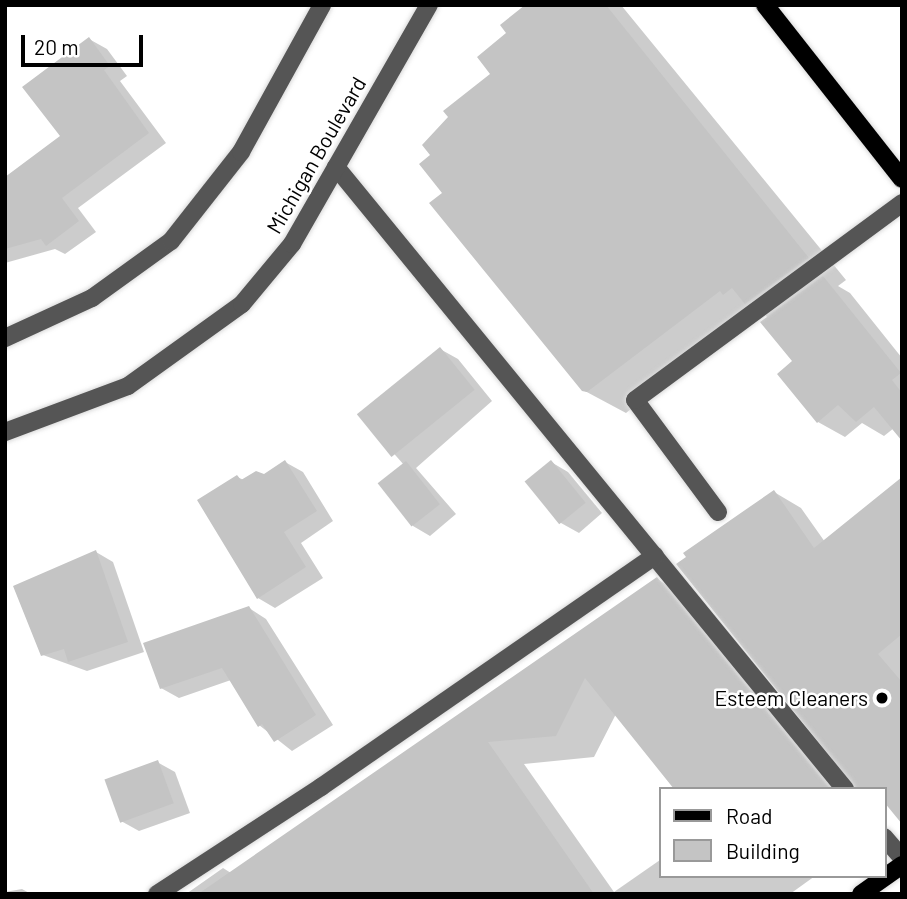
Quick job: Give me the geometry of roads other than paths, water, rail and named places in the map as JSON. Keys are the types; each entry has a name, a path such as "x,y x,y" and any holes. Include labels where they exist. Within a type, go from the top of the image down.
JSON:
{"main road":[{"path":"765,5 902,179"},
{"path":"886,876 902,865"},
{"path":"860,894 883,878"}],"street":[{"path":"5,338 92,298 171,240 241,152 322,5"},
{"name":"Michigan Boulevard","path":"5,432 128,386 242,304 292,244 428,6"},
{"path":"336,167 843,787"},
{"path":"718,512 635,400 902,203"},
{"path":"157,894 321,787 655,556"},
{"path":"886,839 902,858"}],"place":[{"name":"Esteem Cleaners","path":"882,698"}]}
